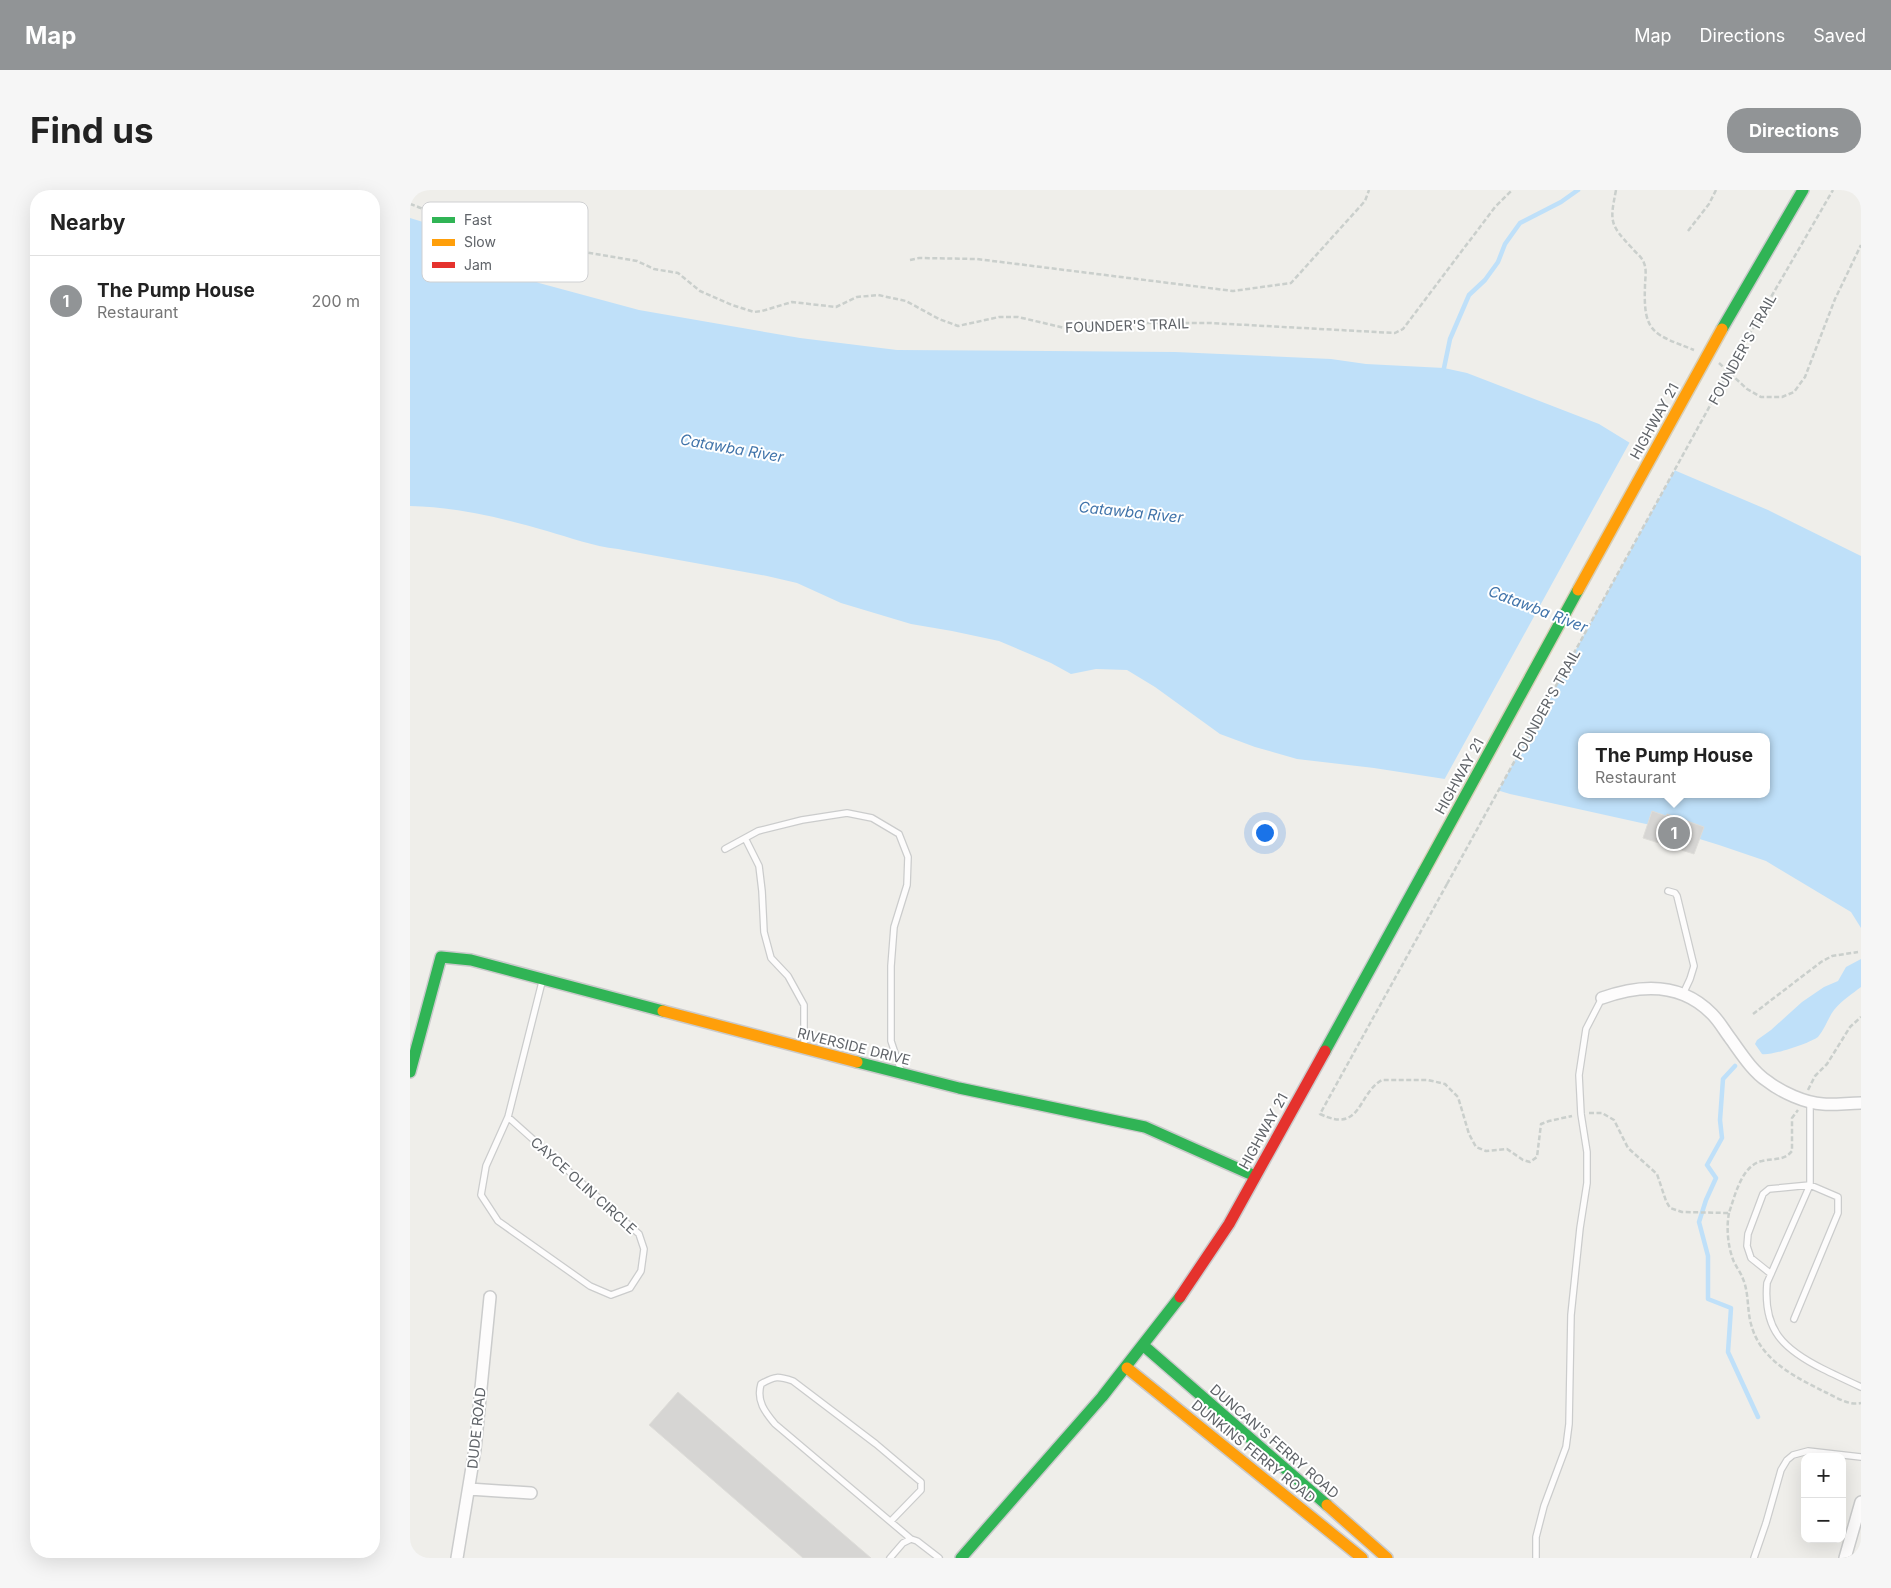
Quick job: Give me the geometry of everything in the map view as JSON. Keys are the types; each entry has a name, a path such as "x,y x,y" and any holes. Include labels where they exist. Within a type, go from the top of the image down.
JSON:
{"main road":[{"name":"HIGHWAY 21","path":"960,1558 1127,1368 1213,1250 1424,872 1722,329 1803,190"},
{"name":"RIVERSIDE DRIVE","path":"410,1072 441,957 471,960 902,1074 959,1088 1145,1126 1255,1176"},
{"name":"DUNCAN'S FERRY ROAD","path":"1144,1346 1387,1558"},
{"name":"DUNKINS FERRY ROAD","path":"1127,1368 1362,1558"}],"street":[{"path":"1602,998 1639,988 1653,988 1683,994 1703,1006 1713,1015 1739,1050 1765,1080 1790,1094 1821,1104 1861,1103"},
{"name":"DUDE ROAD","path":"458,1558 469,1489 490,1297"},
{"path":"469,1489 531,1493"},
{"path":"1845,1558 1861,1502"}],"lane":[{"path":"725,849 758,831 802,820 846,813 872,818 899,834 908,857 906,885 894,927 891,966 891,1041 902,1074"},
{"path":"746,838 759,866 764,932 771,958 788,976 804,1005 804,1048"},
{"path":"1668,891 1675,893 1677,896 1693,958 1692,973 1683,994"},
{"name":"CAYCE OLIN CIRCLE","path":"508,1117 639,1234 644,1249 641,1271 630,1288 611,1295 590,1286 498,1221 481,1195 486,1166 508,1117 543,980"},
{"path":"1536,1558 1536,1537 1544,1506 1566,1447 1569,1424 1571,1315 1580,1228 1587,1183 1587,1152 1581,1114 1579,1075 1586,1029 1602,998"},
{"path":"1806,1099 1810,1185 1767,1284 1768,1318 1775,1333 1788,1349 1803,1359 1861,1387"},
{"path":"1771,1274 1751,1258 1748,1246 1748,1234 1762,1194 1769,1189 1810,1185 1838,1196 1838,1212 1794,1319"},
{"path":"891,1521 921,1490 921,1482 876,1444 793,1380 781,1376 772,1378 762,1384 758,1394 763,1410 775,1424 911,1539 917,1541 939,1558"},
{"path":"1754,1558 1781,1470 1787,1460 1793,1455 1808,1451 1861,1457"},
{"path":"890,1558 903,1543 911,1539"}],"path":[{"path":"910,260 919,258 977,258 1233,291 1291,283 1365,201 1370,190"},
{"name":"FOUNDER'S TRAIL","path":"588,253 637,262 654,269 678,272 700,292 752,312 792,302 836,307 857,297 878,295 906,300 939,320 958,326 999,317 1018,318 1070,329 1122,323 1210,323 1391,333 1403,329 1495,207 1512,190"},
{"path":"1688,232 1709,204 1716,190"},
{"name":"FOUNDER'S TRAIL","path":"1581,1114 1541,1124 1537,1157 1530,1162 1523,1160 1507,1149 1486,1151 1476,1147 1471,1139 1458,1097 1450,1088 1438,1081 1382,1080 1360,1107 1349,1117 1336,1119 1320,1114 1745,342 1833,190"},
{"name":"FOUNDER'S TRAIL","path":"410,204 422,209"},
{"path":"1753,1014 1821,962 1832,956 1858,952"},
{"path":"1581,1114 1598,1112 1612,1118 1618,1126 1628,1148 1657,1174 1670,1208 1687,1212 1729,1212 1742,1178 1751,1166 1761,1161 1785,1157 1792,1151 1793,1114 1806,1099 1813,1079 1827,1064 1850,1028 1861,1018"}],"water":[{"name":"Catawba River","path":"410,218 422,222 422,282 537,282 639,310 800,338 897,350 1175,352 1331,359 1366,364 1444,368 1467,373 1599,424 1674,470 1768,510 1861,556 1861,928 1851,912 1766,861 1664,828 1510,794 1477,784 1374,768 1297,759 1255,747 1220,734 1155,687 1127,670 1096,669 1071,674 1051,663 999,641 911,624 841,603 797,583 599,546 530,526 479,514 410,506"},
{"path":"1861,959 1861,987 1834,1010 1818,1037 1791,1048 1762,1054 1755,1044 1757,1040 1802,1002 1824,987 1838,981 1846,967"}],"pier":[{"path":"1631,440 1676,468 1497,793 1476,787 1443,782"}],"building":[{"path":"1652,811 1666,816 1667,814 1704,827 1694,854 1643,838"},
{"path":"678,1392 871,1558 803,1558 649,1425"}],"waterway":[{"path":"1444,368 1450,339 1469,295 1485,280 1498,262 1505,244 1520,223 1561,202 1578,190"},
{"path":"1735,1066 1723,1079 1720,1120 1722,1138 1707,1165 1716,1178 1699,1222 1708,1256 1708,1299 1731,1308 1728,1352 1758,1417"}],"traffic: fast":[{"path":"1722,329 1803,190"},
{"path":"1424,871 1578,590"},
{"path":"1325,1051 1424,871"},
{"path":"410,1072 441,957 471,960 663,1011"},
{"path":"857,1062 959,1088 1145,1127 1255,1176"},
{"path":"961,1558 1102,1397 1180,1297"},
{"path":"1144,1346 1327,1505"}],"traffic: slow":[{"path":"1578,590 1722,329"},
{"path":"663,1011 857,1062"},
{"path":"1127,1368 1362,1558"},
{"path":"1327,1505 1387,1558"}],"traffic: jam":[{"path":"1180,1297 1229,1224 1325,1051"}],"place":[{"name":"The Pump House","path":"1674,833"}]}
